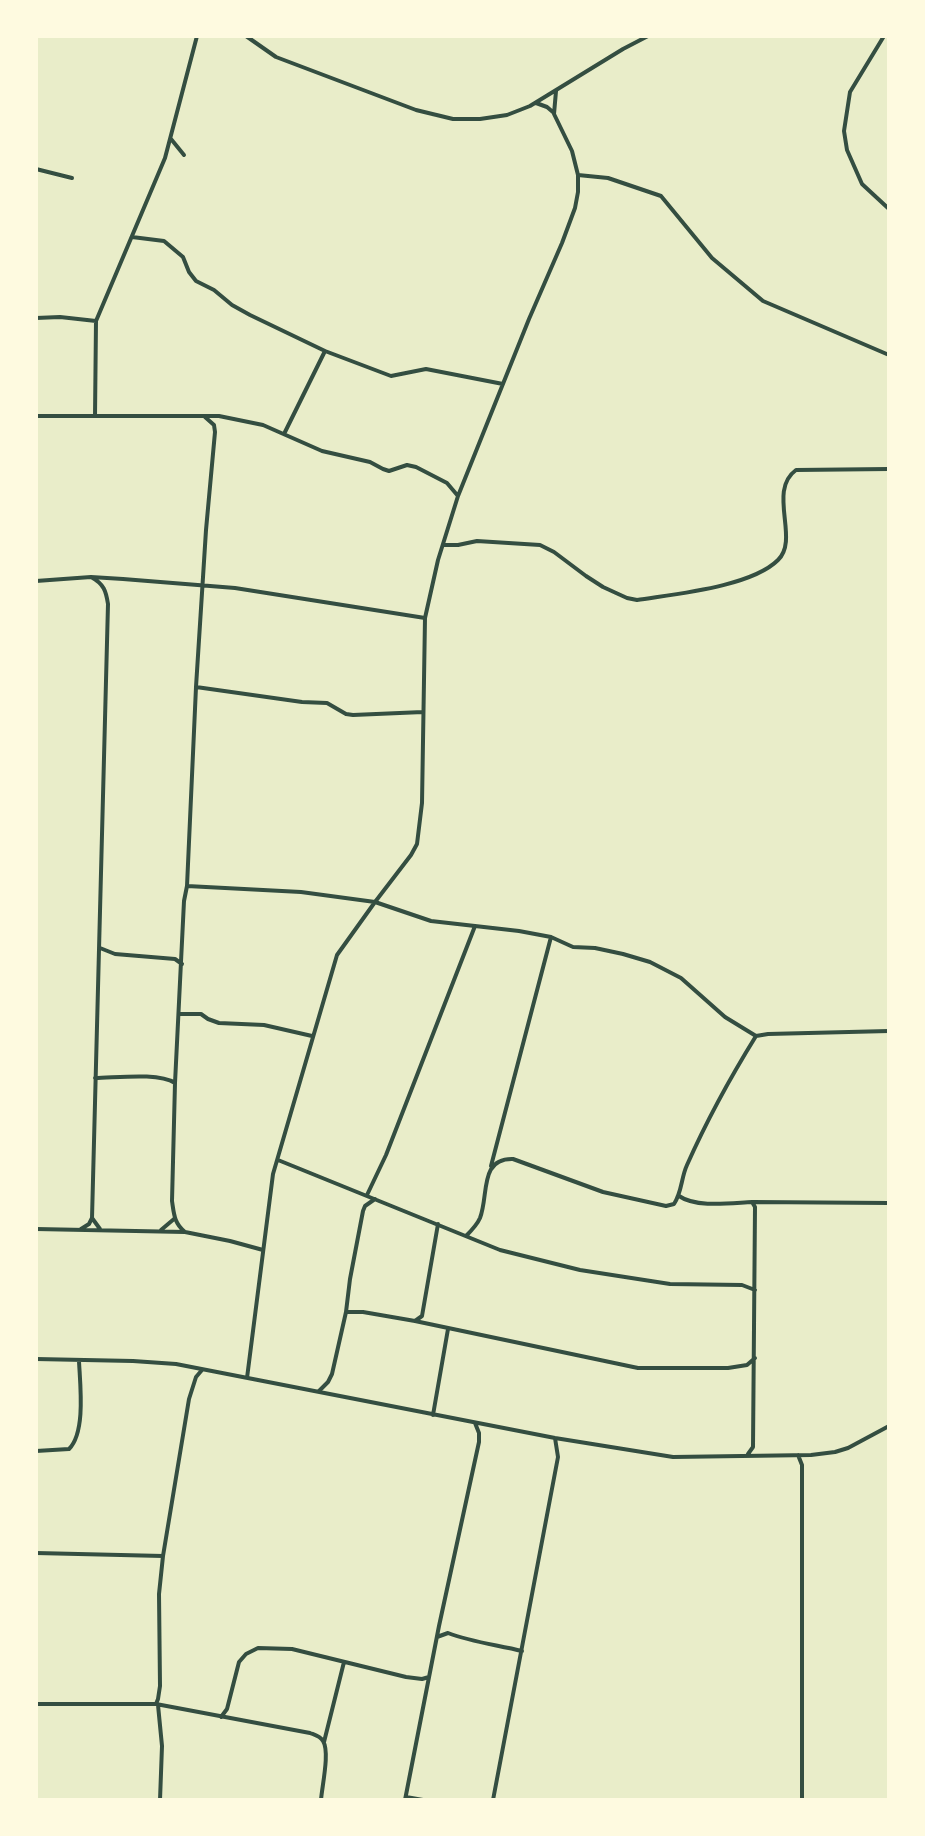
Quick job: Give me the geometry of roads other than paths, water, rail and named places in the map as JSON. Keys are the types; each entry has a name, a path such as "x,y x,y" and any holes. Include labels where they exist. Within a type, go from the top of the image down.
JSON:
{"street":[{"path":"95,416 96,321 165,158 197,36"},
{"path":"246,36 276,57 416,110 453,119 507,116 536,103 648,36"},
{"path":"884,36 850,92 844,131 847,150 862,184 889,209"},
{"path":"554,114 556,91"},
{"path":"247,1378 273,1174 337,955 417,844 422,803 425,618 443,545 458,496 562,243 578,192 578,175 572,151 554,114 547,107 536,103"},
{"path":"171,139 184,154"},
{"path":"36,169 72,178"},
{"path":"578,175 608,178 661,196 712,258 763,301 889,355"},
{"path":"132,237 164,241 183,257 189,272 196,281 214,290 232,305 325,351 391,376 426,369 503,384"},
{"path":"36,318 60,317 96,321"},
{"path":"284,434 325,351"},
{"path":"36,416 219,416 263,425 322,451 370,462 389,471 407,465 416,467 447,483 458,496"},
{"path":"185,1232 174,1219 172,1201 175,1083 196,687 206,530 216,432 214,425 205,417"},
{"path":"443,545 477,541 540,545 554,552 603,587 637,600 739,581 777,561 785,545 784,489 786,479 796,470 889,468"},
{"path":"81,1228 92,1218 108,604 106,591 101,582 91,578"},
{"path":"36,581 91,578 236,588 425,618"},
{"path":"196,687 302,702 327,703 346,714 353,715 423,712"},
{"path":"187,886 301,892 375,902 431,921 519,931 551,937 573,947 595,948 650,962 681,978 725,1017 756,1036 889,1031"},
{"path":"367,1195 386,1155 475,926"},
{"path":"466,1236 480,1218 490,1170 551,937"},
{"path":"100,948 115,954 175,959 182,964"},
{"path":"179,1014 201,1014 208,1020 219,1023 264,1025 312,1036"},
{"path":"490,1170 502,1159 513,1159 603,1192 666,1206 674,1204 679,1196 686,1168 726,1084 756,1036"},
{"path":"95,1078 149,1078 171,1080 175,1083"},
{"path":"278,1160 500,1250 580,1270 670,1284 742,1285 755,1290"},
{"path":"679,1196 697,1203 889,1203"},
{"path":"319,1391 332,1374 346,1312 363,1211 375,1198"},
{"path":"748,1455 753,1447 755,1359 756,1214 752,1202"},
{"path":"92,1218 100,1229"},
{"path":"160,1230 174,1219"},
{"path":"415,1321 422,1316 424,1310 438,1224"},
{"path":"36,1229 81,1228 185,1232 263,1250"},
{"path":"346,1312 363,1312 415,1321 638,1368 728,1368 747,1365 755,1359"},
{"path":"434,1415 448,1329"},
{"path":"36,1359 176,1364 555,1438 673,1457 823,1453 848,1448 889,1426"},
{"path":"36,1450 69,1449 75,1443 78,1436 80,1402 79,1361"},
{"path":"160,1800 162,1746 157,1704 160,1686 159,1594 163,1556 189,1399 196,1377 202,1370"},
{"path":"423,1800 406,1798 479,1442 475,1423"},
{"path":"493,1800 558,1457 555,1438"},
{"path":"798,1455 802,1466 801,1800"},
{"path":"36,1553 163,1556"},
{"path":"437,1638 448,1633 466,1640 479,1640 522,1651"},
{"path":"221,1716 227,1709 239,1662 246,1654 258,1648 292,1649 406,1677 422,1679 429,1677"},
{"path":"321,1800 326,1754 324,1742 344,1662"},
{"path":"36,1704 157,1704 310,1733 324,1742"}]}
